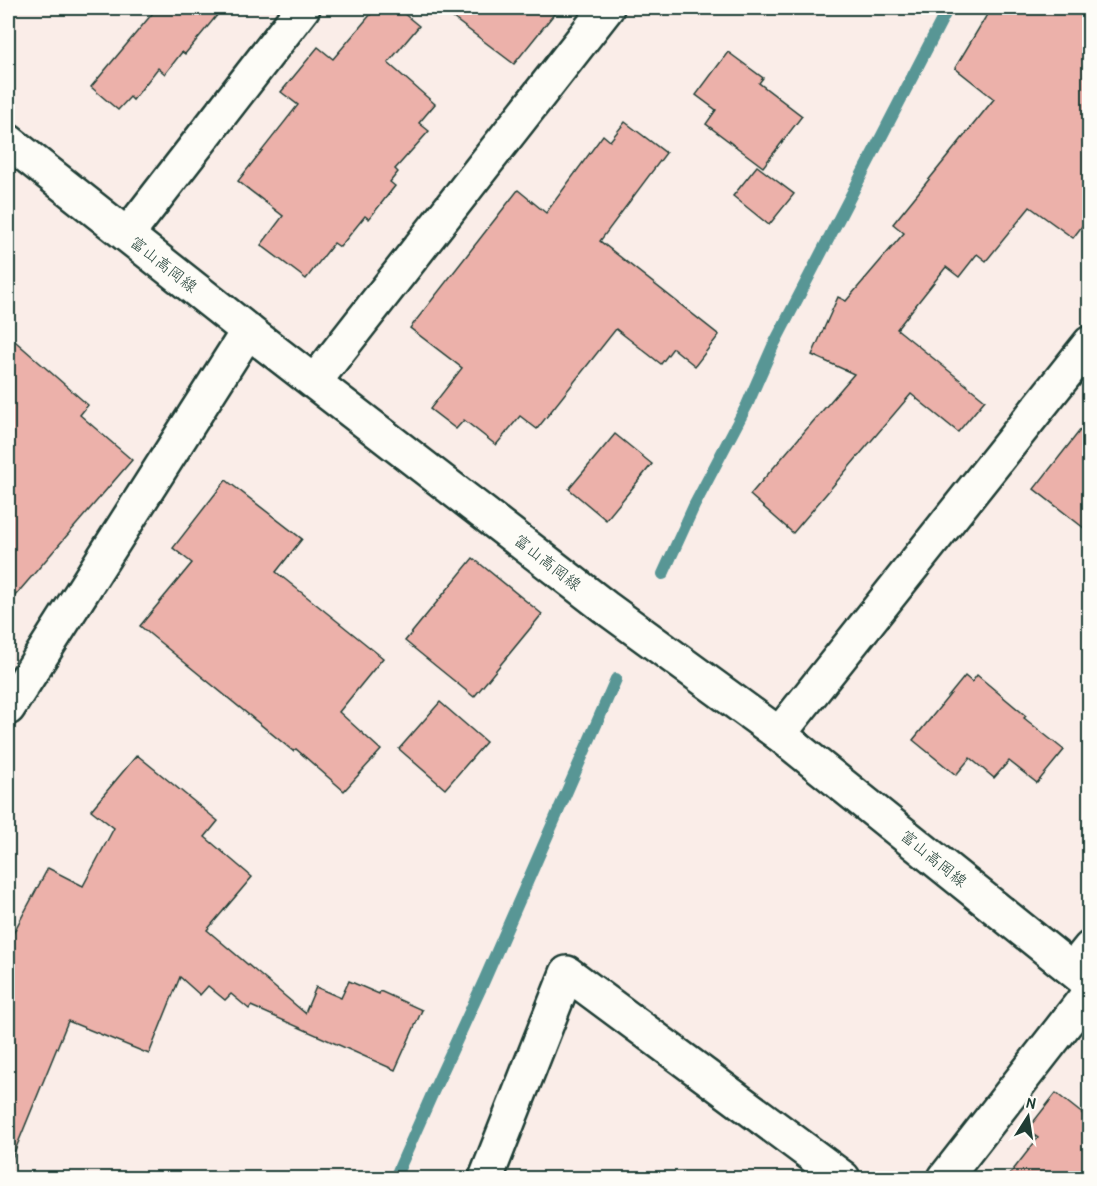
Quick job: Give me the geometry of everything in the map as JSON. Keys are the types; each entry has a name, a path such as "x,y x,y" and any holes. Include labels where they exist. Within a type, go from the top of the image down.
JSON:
{"street":[{"path":"127,235 303,8"},
{"path":"315,381 607,8"},
{"name":"富山高岡線","path":"12,152 127,235 605,607 779,734 1085,973"},
{"path":"8,708 18,667 248,331"},
{"path":"779,734 1089,343"},
{"path":"486,1179 567,973 843,1179"},
{"path":"945,1179 1085,973"}],"building":[{"path":"157,8 223,8 185,54 182,52 165,74 158,68 133,100 130,97 118,110 91,87"},
{"path":"376,8 397,8 419,26 388,63 435,104 419,123 429,131 395,169 398,172 390,182 395,186 369,219 365,216 340,247 334,243 306,279 261,245 283,216 238,181 298,105 281,92 318,47 333,59"},
{"path":"440,8 559,8 514,64"},
{"path":"991,8 1089,8 1089,217 1073,238 1030,207 986,261 977,254 959,277 946,267 897,329 985,400 958,432 911,394 793,533 750,495 854,374 812,355 838,297 846,301 904,233 893,224 994,99 955,68"},
{"path":"728,52 763,78 759,83 802,116 763,167 706,124 716,110 696,95"},
{"path":"625,122 666,153 600,241 719,335 695,366 673,348 661,364 616,329 537,429 520,416 496,445 464,420 456,429 430,409 462,368 410,328 518,190 546,213 603,135 610,141"},
{"path":"757,166 794,194 769,225 733,196"},
{"path":"8,335 88,405 80,415 132,460 8,604"},
{"path":"1089,419 1089,532 1034,489"},
{"path":"615,434 652,464 606,520 569,489"},
{"path":"226,480 302,539 276,572 383,658 339,712 381,750 344,791 296,749 293,751 140,626 192,563 173,548"},
{"path":"473,558 542,614 474,697 405,641"},
{"path":"977,675 1026,716 1024,718 1064,750 1037,783 1009,761 994,778 970,758 956,775 913,740 965,676 972,682"},
{"path":"440,702 486,742 445,789 399,749"},
{"path":"137,755 218,821 205,837 252,877 207,930 305,1013 316,987 341,998 349,981 379,994 380,991 422,1010 395,1070 251,1006 249,1009 231,994 225,1000 208,986 200,995 180,977 149,1054 68,1021 8,1165 8,943 48,868 83,886 114,828 91,810"},
{"path":"1056,1093 1089,1119 1089,1179 1006,1179 1038,1138 1027,1130"}],"waterway":[{"path":"663,574 694,506 747,405 773,346 948,8"},
{"path":"395,1178 616,679"}]}
